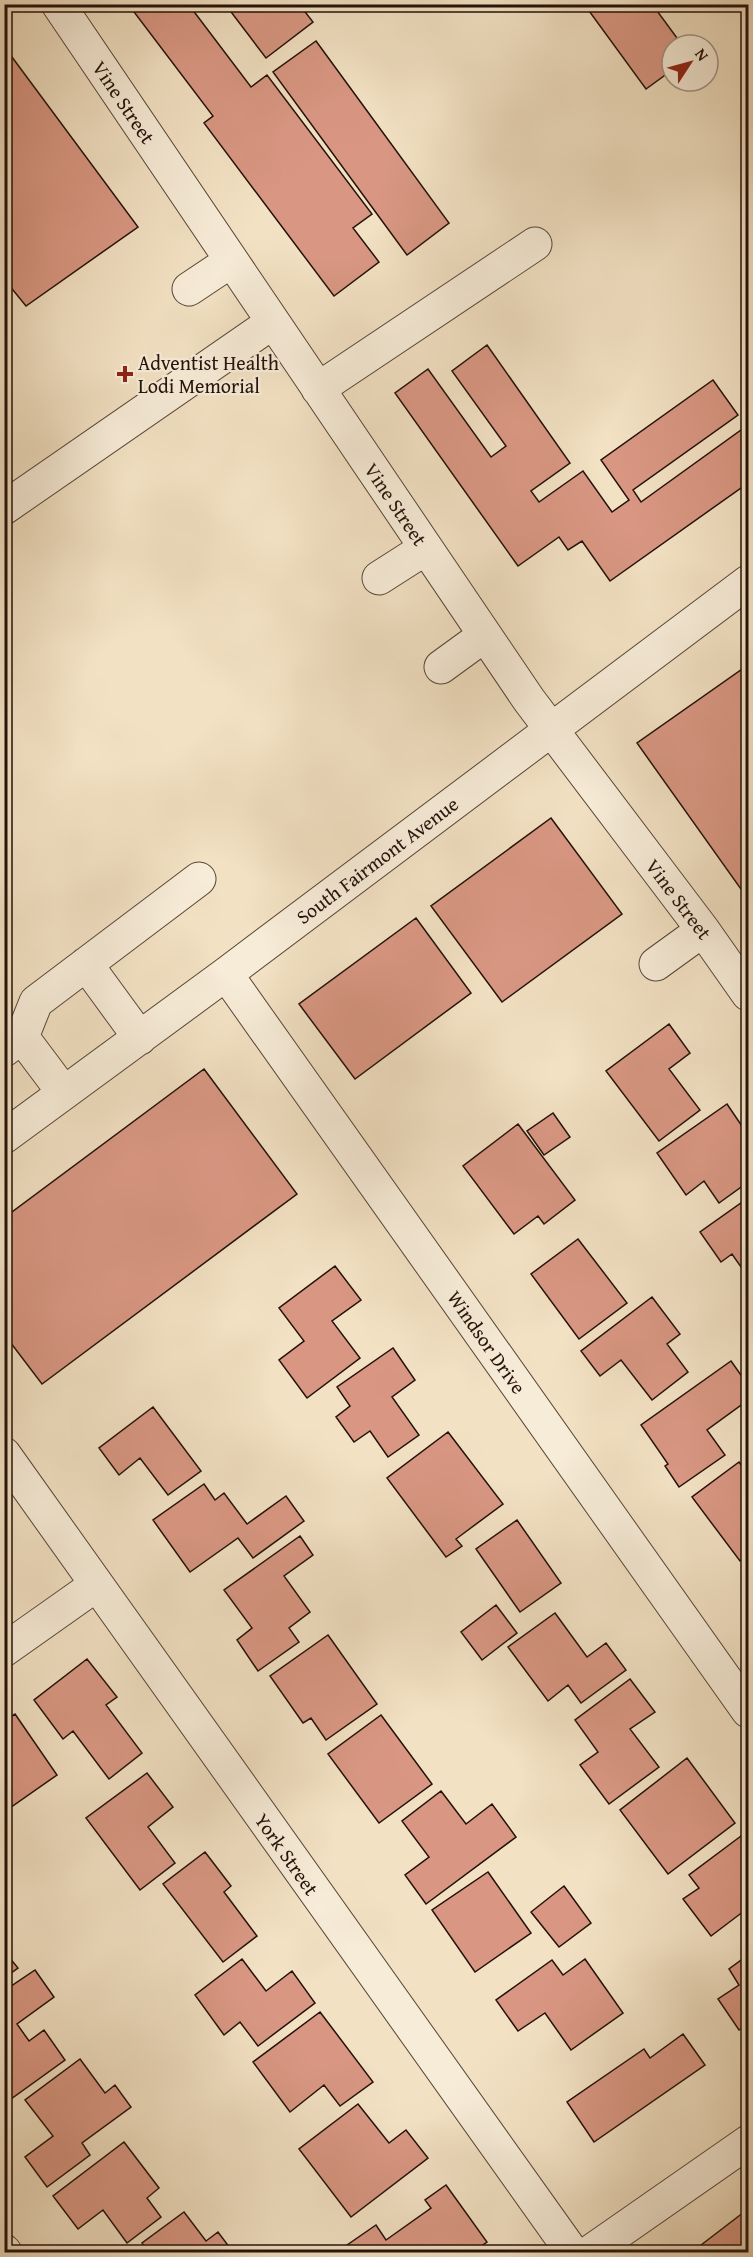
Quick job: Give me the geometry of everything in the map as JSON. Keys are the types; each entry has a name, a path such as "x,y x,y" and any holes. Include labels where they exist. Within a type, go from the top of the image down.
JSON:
{"street":[{"name":"Vine Street","path":"58,4 550,730 703,930 743,975"},
{"path":"318,389 535,244"},
{"path":"189,289 231,261"},
{"path":"4,508 273,322"},
{"path":"379,578 426,548"},
{"name":"South Fairmont Avenue","path":"4,1137 226,974 748,582"},
{"path":"441,667 485,634"},
{"path":"64,1093 13,1044 36,1002 199,879"},
{"path":"656,964 703,930"},
{"path":"86,964 140,1038"},
{"name":"Windsor Drive","path":"226,974 748,1711"},
{"name":"York Street","path":"4,1454 572,2253"},
{"path":"4,1650 96,1585"},
{"path":"590,2253 748,2142"}],"building":[{"path":"128,4 197,4 192,9 251,87 267,75 372,214 353,228 379,262 334,296 204,123 213,116"},
{"path":"225,4 299,4 313,22 266,58"},
{"path":"584,4 652,4 673,33 660,33 660,79 646,89"},
{"path":"316,41 449,223 407,255 273,72"},
{"path":"9,53 138,227 26,306 4,279 4,55"},
{"path":"487,345 570,463 531,491 539,502 583,471 612,512 629,500 601,460 713,380 738,415 633,490 641,502 748,425 748,483 610,581 582,541 568,550 559,537 518,566 395,393 428,369 491,457 506,446 452,371"},
{"path":"748,665 748,899 637,743"},
{"path":"551,818 622,914 502,1002 431,906"},
{"path":"416,918 471,993 355,1079 299,1004"},
{"path":"669,1024 690,1053 669,1069 700,1110 659,1141 606,1071"},
{"path":"204,1069 297,1194 42,1384 4,1334 4,1218"},
{"path":"727,1104 748,1135 748,1182 719,1203 704,1181 686,1195 657,1153"},
{"path":"553,1113 570,1137 544,1155 527,1131"},
{"path":"518,1124 575,1200 544,1224 538,1216 514,1234 463,1166"},
{"path":"748,1198 748,1277 732,1254 721,1262 700,1232"},
{"path":"578,1239 627,1303 579,1339 531,1274"},
{"path":"335,1266 361,1300 332,1321 360,1358 307,1398 279,1360 304,1341 279,1308"},
{"path":"652,1297 680,1334 667,1344 688,1372 652,1400 621,1360 600,1376 581,1351"},
{"path":"393,1348 415,1380 392,1397 419,1435 388,1457 370,1431 354,1442 336,1417 350,1406 337,1387"},
{"path":"731,1361 748,1385 748,1400 707,1430 725,1455 679,1487 665,1466 668,1464 641,1425"},
{"path":"153,1407 201,1471 168,1495 140,1458 119,1475 99,1448"},
{"path":"448,1432 503,1504 456,1539 462,1546 446,1557 387,1478"},
{"path":"739,1462 748,1474 748,1554 740,1561 692,1497"},
{"path":"204,1484 215,1500 224,1493 247,1524 286,1496 304,1521 253,1558 238,1538 190,1572 153,1520"},
{"path":"517,1520 561,1583 520,1612 476,1549"},
{"path":"300,1536 313,1555 284,1576 310,1612 289,1628 299,1642 258,1671 237,1640 252,1628 224,1590"},
{"path":"496,1605 517,1633 482,1660 461,1632"},
{"path":"555,1613 587,1657 606,1643 626,1670 581,1703 568,1685 548,1701 508,1647"},
{"path":"328,1635 377,1704 326,1740 311,1718 303,1723 270,1676"},
{"path":"87,1659 117,1697 106,1705 142,1753 109,1779 73,1731 63,1739 34,1700"},
{"path":"630,1679 655,1712 630,1729 659,1767 609,1804 580,1765 598,1752 575,1720"},
{"path":"15,1714 57,1775 4,1812 4,1721"},
{"path":"381,1715 432,1784 379,1823 328,1754"},
{"path":"687,1758 735,1823 668,1874 620,1810"},
{"path":"147,1773 173,1807 148,1827 175,1863 140,1890 86,1818"},
{"path":"441,1791 466,1824 492,1804 516,1837 426,1904 405,1875 429,1857 402,1821"},
{"path":"745,1833 748,1838 748,1876 742,1881 748,1890 748,1908 711,1936 683,1899 699,1888 689,1875"},
{"path":"205,1852 231,1886 224,1892 257,1936 223,1962 163,1884"},
{"path":"488,1872 531,1933 475,1972 432,1910"},
{"path":"564,1886 591,1923 559,1947 531,1912"},
{"path":"4,1951 18,1968 4,1978"},
{"path":"748,1955 748,2024 739,2030 718,1999 739,1985 729,1969"},
{"path":"242,1959 266,1991 292,1971 315,2003 258,2046 240,2022 224,2035 195,1995"},
{"path":"585,1959 623,2013 571,2050 545,2013 518,2031 496,2000 552,1960 563,1975"},
{"path":"35,1970 54,1997 17,2024 29,2041 44,2030 65,2060 4,2104 4,1991"},
{"path":"320,2012 373,2082 340,2106 324,2085 290,2112 253,2062"},
{"path":"683,2034 705,2065 594,2142 567,2102 644,2049 650,2058"},
{"path":"80,2059 105,2093 115,2085 131,2107 82,2143 90,2155 47,2187 25,2157 53,2136 25,2100"},
{"path":"358,2104 389,2143 406,2130 428,2158 351,2217 299,2149"},
{"path":"124,2142 159,2188 147,2198 161,2217 127,2243 103,2210 78,2229 53,2196"},
{"path":"446,2185 487,2242 473,2252 337,2252 376,2225 386,2240 431,2208 425,2200"},
{"path":"748,2209 748,2252 692,2252"},
{"path":"184,2212 206,2241 218,2232 233,2252 148,2252 142,2243"}],"place":[{"name":"Adventist Health Lodi Memorial","path":"125,374"}]}
